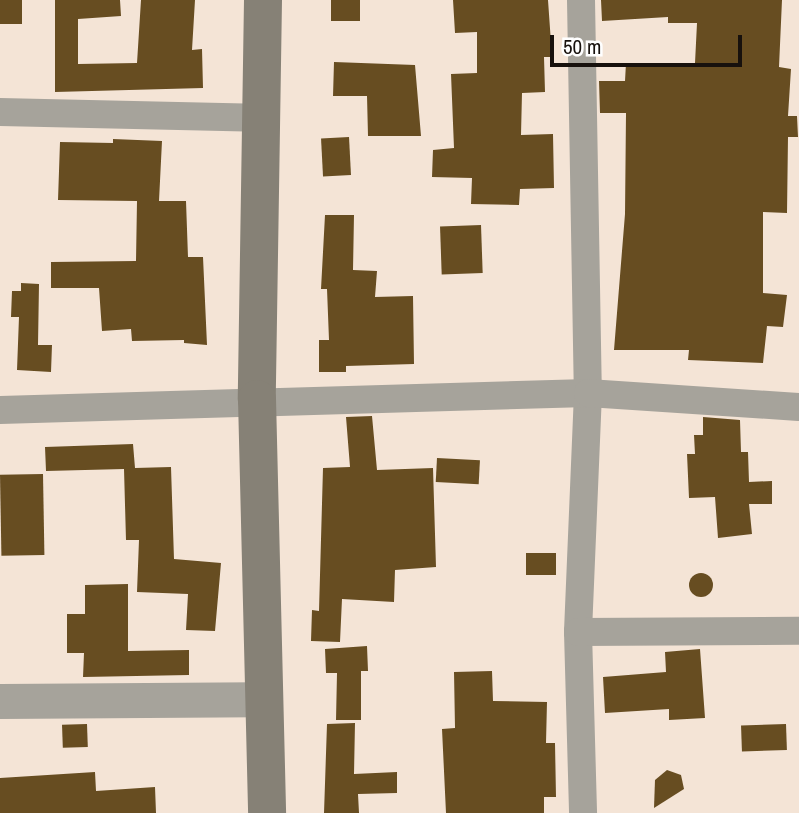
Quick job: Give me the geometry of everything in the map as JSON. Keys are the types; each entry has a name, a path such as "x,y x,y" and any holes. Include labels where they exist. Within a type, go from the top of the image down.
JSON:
{"main road":[{"path":"263,0 264,118 257,399 267,813"}],"street":[{"path":"581,0 588,393 578,632 583,813"},
{"path":"0,112 264,118"},
{"path":"0,410 257,399 588,393 799,407"},
{"path":"578,632 799,631"},
{"path":"0,701 265,699"}],"building":[{"path":"0,0 22,0 22,24 0,24"},
{"path":"55,0 120,0 121,16 78,19 78,64 137,63 141,0 195,0 192,50 202,49 203,88 55,92"},
{"path":"331,0 360,0 360,21 331,21"},
{"path":"453,0 548,0 552,57 544,57 545,92 522,93 521,135 553,134 554,188 520,189 519,205 471,204 472,178 432,177 433,150 454,148 451,74 477,73 477,32 455,33"},
{"path":"601,0 782,0 779,67 791,69 788,116 797,116 798,137 788,137 787,213 763,212 763,293 787,295 783,327 767,326 763,363 688,360 689,350 614,350 625,214 626,113 600,113 599,81 625,81 626,63 695,63 697,23 668,23 668,17 602,21"},
{"path":"334,62 415,65 421,136 368,136 367,96 333,96"},
{"path":"349,137 351,175 323,176 321,138"},
{"path":"113,139 162,141 159,201 186,201 188,257 203,257 207,345 184,343 184,340 132,341 131,329 102,331 99,288 51,288 51,262 136,261 137,201 58,200 60,142 113,143"},
{"path":"325,215 354,215 353,270 377,271 375,297 413,296 414,364 346,366 346,372 319,372 319,340 329,340 327,289 321,289"},
{"path":"481,225 483,273 442,274 440,226"},
{"path":"21,283 39,284 38,345 52,345 51,372 17,370 19,317 11,317 12,291 21,291"},
{"path":"372,416 377,470 433,468 436,567 395,570 394,602 342,599 340,642 311,641 312,610 319,611 323,468 350,467 346,417"},
{"path":"703,417 740,420 741,452 748,452 749,482 772,481 772,504 749,504 752,534 718,538 715,497 689,498 687,454 695,454 694,435 703,435"},
{"path":"133,444 135,468 171,467 174,559 221,563 215,631 186,630 188,594 137,592 139,540 126,540 124,469 46,471 45,447"},
{"path":"437,458 480,460 479,484 436,482"},
{"path":"43,474 44,555 1,556 0,475"},
{"path":"526,553 556,553 556,575 526,575"},
{"path":"696,573 706,573 713,580 713,590 706,597 696,597 689,590 689,580"},
{"path":"128,584 128,651 189,650 189,675 83,677 84,653 67,653 67,614 85,614 85,585"},
{"path":"367,646 368,671 361,671 361,720 336,720 337,673 326,673 325,649"},
{"path":"700,649 705,718 669,720 669,709 605,713 603,677 666,672 665,652"},
{"path":"492,671 493,701 547,702 546,743 555,743 556,797 544,797 544,813 446,813 442,729 455,728 454,672"},
{"path":"355,723 354,774 397,772 397,793 358,794 359,813 324,813 327,724"},
{"path":"87,724 88,747 63,748 62,725"},
{"path":"786,724 787,750 742,752 741,726"},
{"path":"667,770 681,775 684,789 654,808 655,780"},
{"path":"95,772 96,791 155,787 156,813 0,813 0,778"}]}
